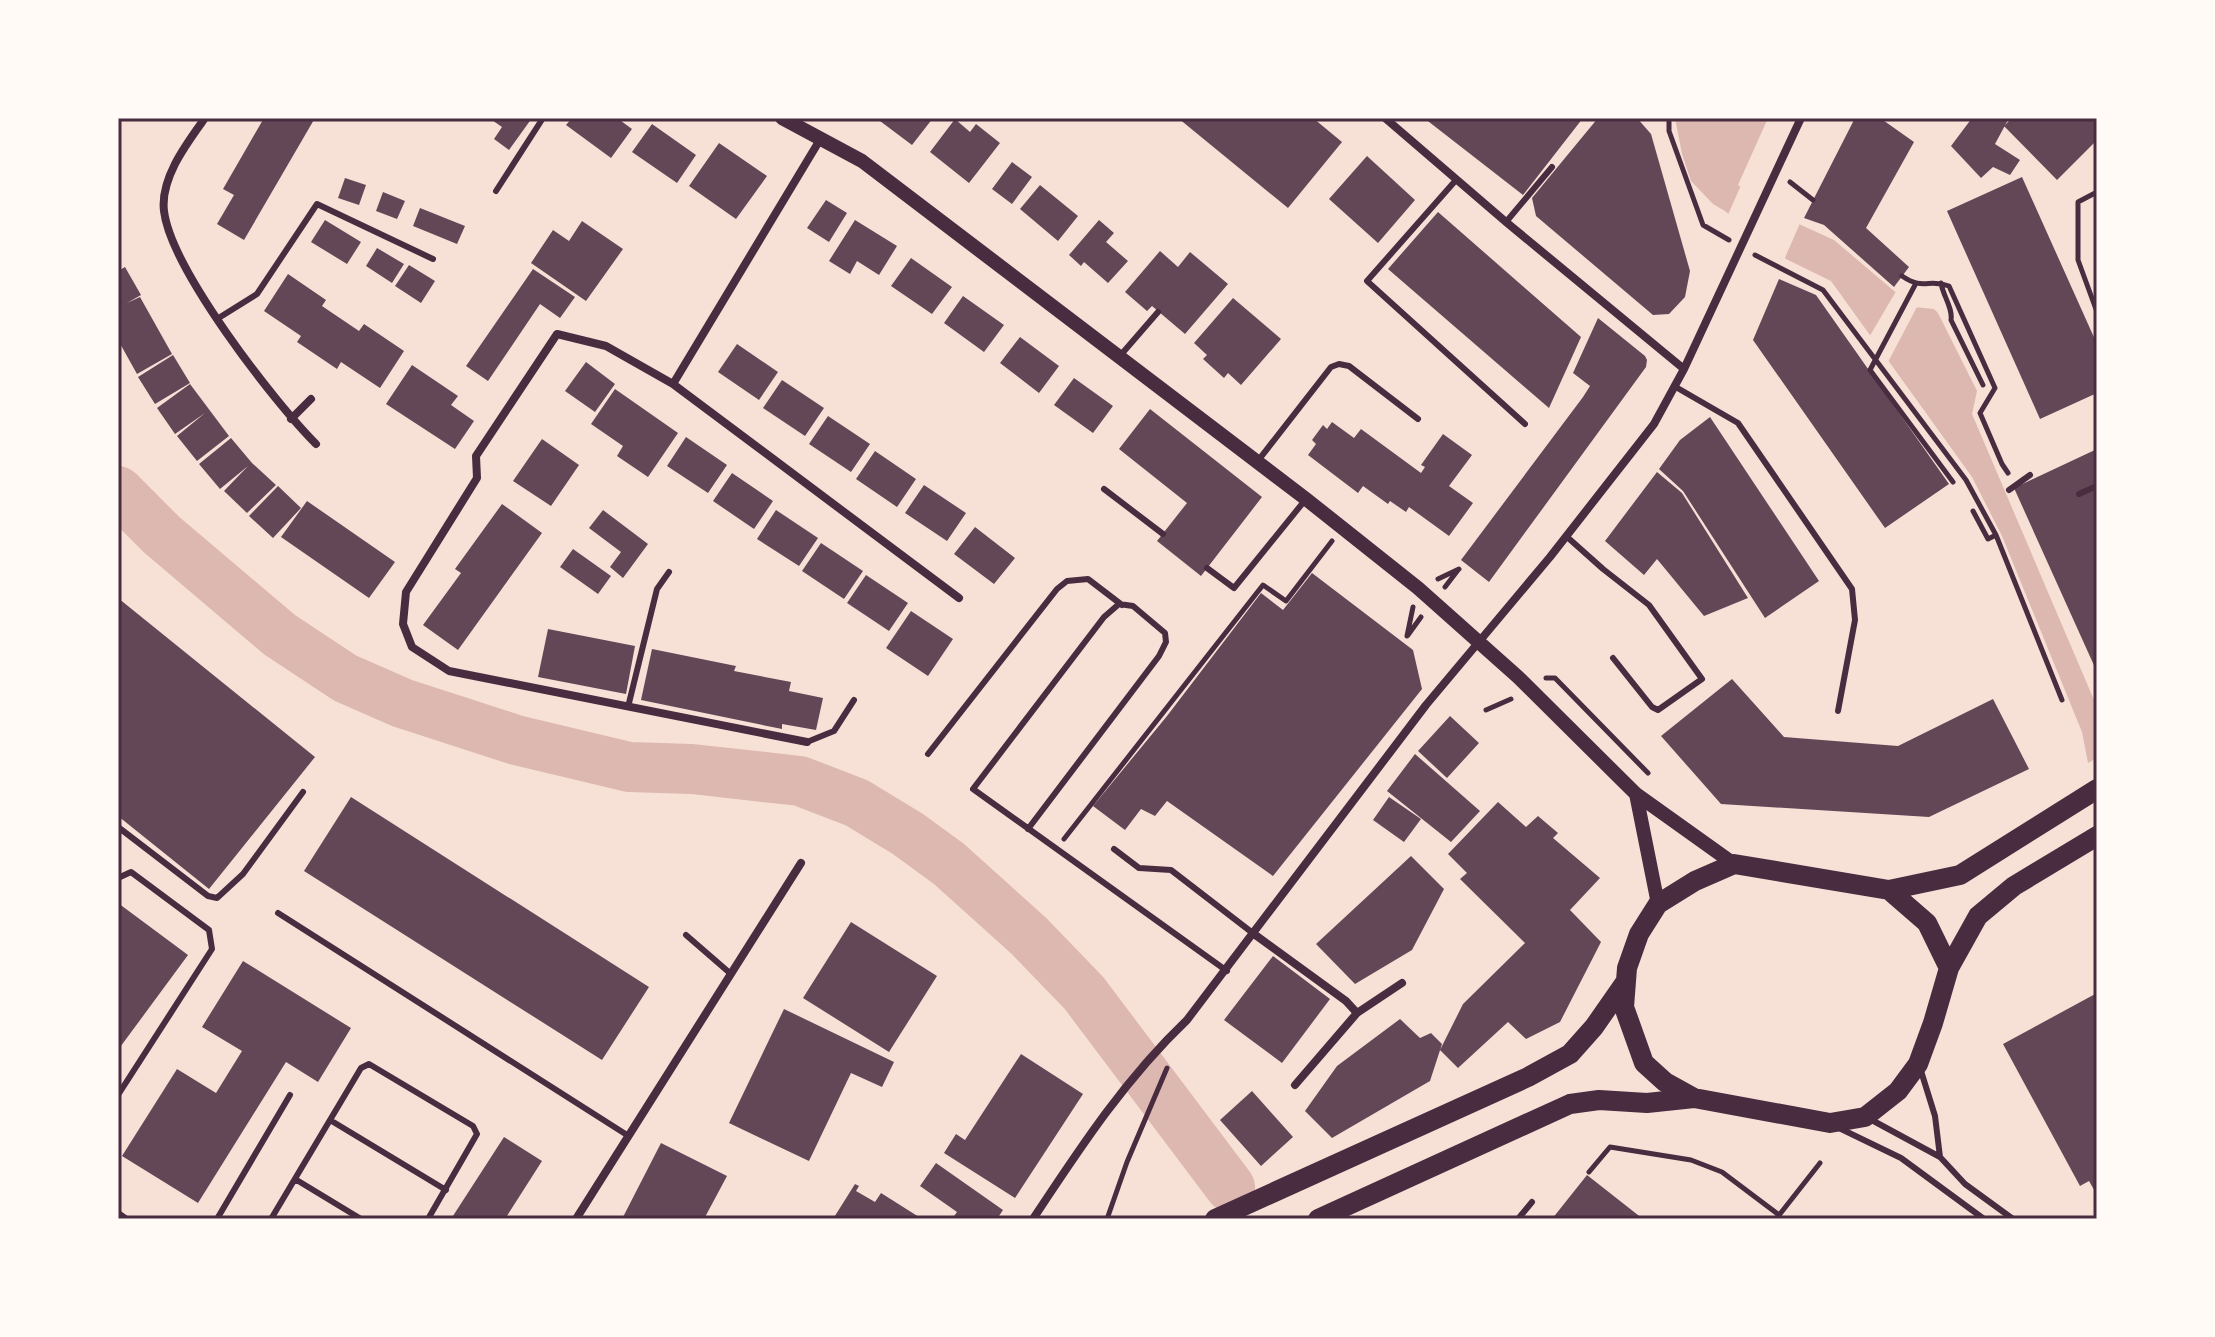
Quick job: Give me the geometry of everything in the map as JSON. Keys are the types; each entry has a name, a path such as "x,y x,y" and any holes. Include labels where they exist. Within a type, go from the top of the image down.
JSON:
{"main road":[{"path":"1694,1098 1665,1082 1644,1063 1624,1007 1624,984 1639,934 1658,904 1695,881 1734,864 1889,890 1960,875 2097,789"},
{"path":"1318,1219 1570,1104 1599,1100 1647,1103 1694,1098 1830,1123 1865,1117 1898,1091 1918,1064 1949,968 1978,916 2014,886 2097,836"},
{"path":"1889,890 1927,923 1949,968"},
{"path":"1216,1218 1528,1077 1570,1054 1594,1027 1624,984"}],"street":[{"path":"205,118 169,176 164,210 175,247 217,319 291,419 316,444"},
{"path":"782,118 862,161 1306,499 1478,641 1636,794 1734,864"},
{"path":"1385,118 1684,369"},
{"path":"1033,1219 1122,1091 1227,971 1424,707 1654,424 1684,369 1801,118"},
{"path":"673,384 821,137"},
{"path":"807,742 449,671 412,647 403,624 406,592 477,478 476,456 557,334 606,346 673,384 959,598"},
{"path":"291,419 311,399"},
{"path":"1636,794 1658,904"},
{"path":"576,1219 801,863"},
{"path":"1254,934 1346,1001 1357,1013"},
{"path":"1295,1085 1357,1013 1402,983"},
{"path":"118,1214 125,1219"}],"lane":[{"path":"496,191 543,118"},
{"path":"1506,222 1552,167"},
{"path":"1456,180 1367,281 1525,424"},
{"path":"217,319 257,294 317,204 433,259"},
{"path":"1119,357 1158,312"},
{"path":"1257,462 1331,367 1339,364 1349,366 1418,419"},
{"path":"1674,386 1738,423 1852,589 1855,620 1838,711"},
{"path":"2009,490 2030,475"},
{"path":"2079,494 2097,486"},
{"path":"1104,489 1163,534"},
{"path":"1207,568 1234,588 1306,499"},
{"path":"1566,536 1649,605 1702,679 1658,710 1652,707 1613,658"},
{"path":"628,707 657,589 669,572"},
{"path":"928,754 1057,589 1067,581 1088,579 1122,605"},
{"path":"1028,829 1159,656 1166,642 1165,633 1133,606 1119,604 1104,617 973,789 1028,829 1227,971"},
{"path":"807,742 834,731 854,700"},
{"path":"118,827 208,896 217,898 243,874 303,792"},
{"path":"1114,849 1139,868 1171,870 1254,934"},
{"path":"118,878 131,872 209,930 212,949 118,1095"},
{"path":"278,913 627,1135"},
{"path":"686,935 731,974"},
{"path":"271,1219 361,1068 369,1064 473,1126 477,1134 428,1219"},
{"path":"1918,1064 1935,1116 1940,1157"},
{"path":"217,1219 290,1095"},
{"path":"1865,1117 1940,1157 1965,1184 2013,1219"},
{"path":"330,1120 446,1190"},
{"path":"1830,1123 1901,1158 1984,1219"},
{"path":"295,1179 361,1219"},
{"path":"1518,1219 1532,1202"}],"path":[{"path":"1669,118 1669,131 1688,186 1703,225 1710,228"},
{"path":"1776,171 1813,200"},
{"path":"2097,192 2078,202 2078,260 2097,312"},
{"path":"1742,248 1823,290 1966,480 1996,535 2062,700"},
{"path":"1902,276 1915,285 1941,282 1949,286 1995,388 1980,413 2002,464 2017,485"},
{"path":"1941,282 1952,314 1951,320 1983,385"},
{"path":"1915,285 1870,370 1953,482"},
{"path":"1895,403 1903,397"},
{"path":"1973,511 1988,539 1996,535"},
{"path":"1056,849 1263,585 1286,601 1318,560"},
{"path":"1555,678 1656,781"},
{"path":"1107,1219 1127,1162 1169,1063"},
{"path":"1589,1172 1610,1147 1691,1160 1722,1172 1778,1217 1820,1163"}],"shaded area":[{"path":"1675,118 1768,118 1738,185 1801,225 1834,240 1913,307 1934,309 1938,313 1977,391 1972,414 2097,707 2097,758 2088,763 2082,732 2002,536 1972,477 1831,281 1786,259 1713,204 1691,181"}],"pier":[{"path":"1742,183 1801,221 1784,260 1727,217"},
{"path":"1898,288 1919,303 1887,364 1868,339"}],"building":[{"path":"264,118 315,118 244,240 217,224 234,195 223,189"},
{"path":"489,118 532,118 509,150 494,139 502,127"},
{"path":"572,118 617,118 632,129 611,158 566,125"},
{"path":"876,118 933,118 912,145"},
{"path":"1178,118 1313,118 1342,142 1288,208"},
{"path":"1424,118 1583,118 1523,195"},
{"path":"1598,118 1637,118 1651,134 1690,271 1685,297 1669,314 1653,315 1536,216 1532,198"},
{"path":"1855,118 1880,118 1914,142 1866,228 1909,267 1894,287 1824,225 1804,218"},
{"path":"1972,118 2009,118 1995,144 2020,160 2010,175 1993,167 1981,178 1951,146"},
{"path":"2012,118 2097,118 2097,140 2057,180 2004,126"},
{"path":"955,119 970,132 976,124 1000,143 969,183 930,152"},
{"path":"652,124 696,155 677,183 632,152"},
{"path":"719,143 767,176 736,219 689,186"},
{"path":"1367,156 1415,200 1378,243 1329,199"},
{"path":"1012,162 1032,177 1012,204 992,189"},
{"path":"2022,177 2097,344 2097,393 2040,419 1947,211"},
{"path":"345,178 366,185 359,205 338,198"},
{"path":"1040,185 1078,216 1058,241 1020,209"},
{"path":"383,192 405,201 397,219 376,211"},
{"path":"826,200 847,213 829,242 807,228"},
{"path":"420,208 465,226 457,244 413,226"},
{"path":"1438,212 1581,337 1549,408 1388,269"},
{"path":"325,220 361,242 347,264 311,242"},
{"path":"855,220 897,246 879,275 857,261 850,274 829,261"},
{"path":"1099,220 1114,233 1106,242 1128,261 1108,283 1084,262 1081,266 1069,255"},
{"path":"582,221 623,249 586,301 531,263 553,230 569,241"},
{"path":"377,248 404,264 392,283 366,266"},
{"path":"1160,251 1178,267 1190,252 1228,284 1185,334 1152,306 1147,311 1125,292"},
{"path":"911,258 952,287 932,314 891,286"},
{"path":"409,265 435,281 421,303 395,286"},
{"path":"125,267 141,295 127,303 140,297 172,354 137,374 118,340 118,271"},
{"path":"533,269 575,297 560,318 540,304 488,381 466,366"},
{"path":"288,274 326,300 322,306 359,331 364,324 404,351 380,388 341,362 337,369 297,342 301,336 264,311"},
{"path":"1779,279 1816,295 1949,484 1885,528 1753,340"},
{"path":"963,296 1004,325 984,352 944,323"},
{"path":"1233,298 1281,339 1241,385 1228,373 1224,378 1203,359 1207,355 1194,343"},
{"path":"1598,318 1645,356 1646,367 1489,582 1461,560 1590,386 1573,373"},
{"path":"1020,337 1059,366 1039,393 1000,363"},
{"path":"737,344 778,372 759,400 718,372"},
{"path":"173,355 190,383 155,404 138,377"},
{"path":"586,362 615,384 595,412 565,391"},
{"path":"412,365 458,396 451,405 474,421 455,449 386,404"},
{"path":"1074,378 1113,406 1093,433 1054,405"},
{"path":"782,380 824,408 805,436 763,408"},
{"path":"190,384 229,436 197,461 177,436 205,413 175,434 157,408"},
{"path":"615,389 678,433 648,477 617,456 623,446 591,424"},
{"path":"1150,409 1262,497 1201,576 1157,541 1187,503 1119,449"},
{"path":"828,416 870,444 851,472 809,444"},
{"path":"1710,417 1819,581 1765,618 1683,491 1659,469 1680,440"},
{"path":"1332,422 1354,438 1361,429 1421,473 1425,467 1421,465 1443,434 1472,455 1449,486 1473,503 1449,536 1409,507 1406,512 1390,501 1388,504 1363,486 1358,493 1308,455 1316,444 1312,440 1323,425 1327,429"},
{"path":"686,437 727,465 708,493 667,466"},
{"path":"231,438 276,485 247,513 224,491 248,466 220,489 199,464"},
{"path":"542,439 579,465 551,506 513,481"},
{"path":"2097,449 2097,672 2014,488"},
{"path":"875,451 916,479 897,507 856,479"},
{"path":"1657,472 1682,493 1748,598 1704,616 1657,559 1644,575 1605,541"},
{"path":"732,473 773,501 754,529 713,501"},
{"path":"924,485 966,513 947,541 905,513"},
{"path":"278,486 301,508 273,538 249,516"},
{"path":"307,501 395,562 369,598 281,537"},
{"path":"502,504 542,533 458,650 423,625 461,573 455,569"},
{"path":"603,510 648,544 623,578 610,567 621,552 589,528"},
{"path":"776,510 818,538 799,566 757,539"},
{"path":"975,527 1015,558 994,584 954,554"},
{"path":"821,543 863,571 844,599 802,571"},
{"path":"573,549 611,576 598,594 560,567"},
{"path":"1312,573 1413,650 1422,689 1273,876 1167,801 1155,816 1141,809 1125,830 1093,806 1261,593 1283,610"},
{"path":"866,575 908,603 889,631 847,603"},
{"path":"118,598 315,757 209,889 118,816"},
{"path":"911,611 953,639 928,676 886,648"},
{"path":"548,629 635,646 626,694 538,677"},
{"path":"652,649 736,666 734,671 791,682 789,691 823,698 816,730 782,724 782,729 641,700"},
{"path":"1732,679 1784,737 1898,746 1993,699 2029,769 1929,817 1721,804 1661,736"},
{"path":"1450,716 1479,743 1447,778 1418,751"},
{"path":"1415,754 1480,811 1451,842 1387,791"},
{"path":"351,797 649,987 602,1060 304,871"},
{"path":"1389,797 1421,819 1404,842 1373,820"},
{"path":"1498,802 1526,827 1538,816 1558,833 1553,838 1600,878 1570,910 1601,942 1560,1022 1526,1039 1508,1022 1458,1068 1440,1050 1463,1004 1525,943 1460,879 1467,873 1448,854"},
{"path":"1411,856 1444,889 1412,950 1355,984 1316,944"},
{"path":"118,903 188,955 118,1050"},
{"path":"851,922 937,976 889,1052 803,998"},
{"path":"1273,956 1330,999 1282,1063 1224,1020"},
{"path":"243,961 351,1028 318,1082 286,1062 198,1203 122,1156 177,1069 216,1093 242,1051 202,1027"},
{"path":"2097,993 2097,1195 2089,1181 2080,1186 2003,1044"},
{"path":"784,1009 894,1062 882,1087 851,1073 809,1161 729,1123"},
{"path":"1400,1019 1420,1038 1431,1033 1442,1044 1430,1081 1332,1138 1305,1111 1337,1066"},
{"path":"1021,1054 1083,1094 1015,1198 944,1153 956,1134 965,1140"},
{"path":"1252,1091 1293,1137 1261,1166 1220,1120"},
{"path":"504,1137 542,1161 505,1219 451,1219"},
{"path":"661,1143 727,1176 704,1219 622,1219"},
{"path":"936,1163 1003,1210 997,1219 952,1219 957,1212 920,1186"},
{"path":"1587,1175 1643,1219 1552,1219"},
{"path":"855,1184 859,1186 856,1191 875,1202 881,1193 919,1217 833,1219"}],"waterway":[{"path":"118,491 162,535 280,635 345,678 402,703 516,740 629,767 692,769 800,781 857,803 908,834 949,864 1029,936 1084,993 1230,1187"}]}
